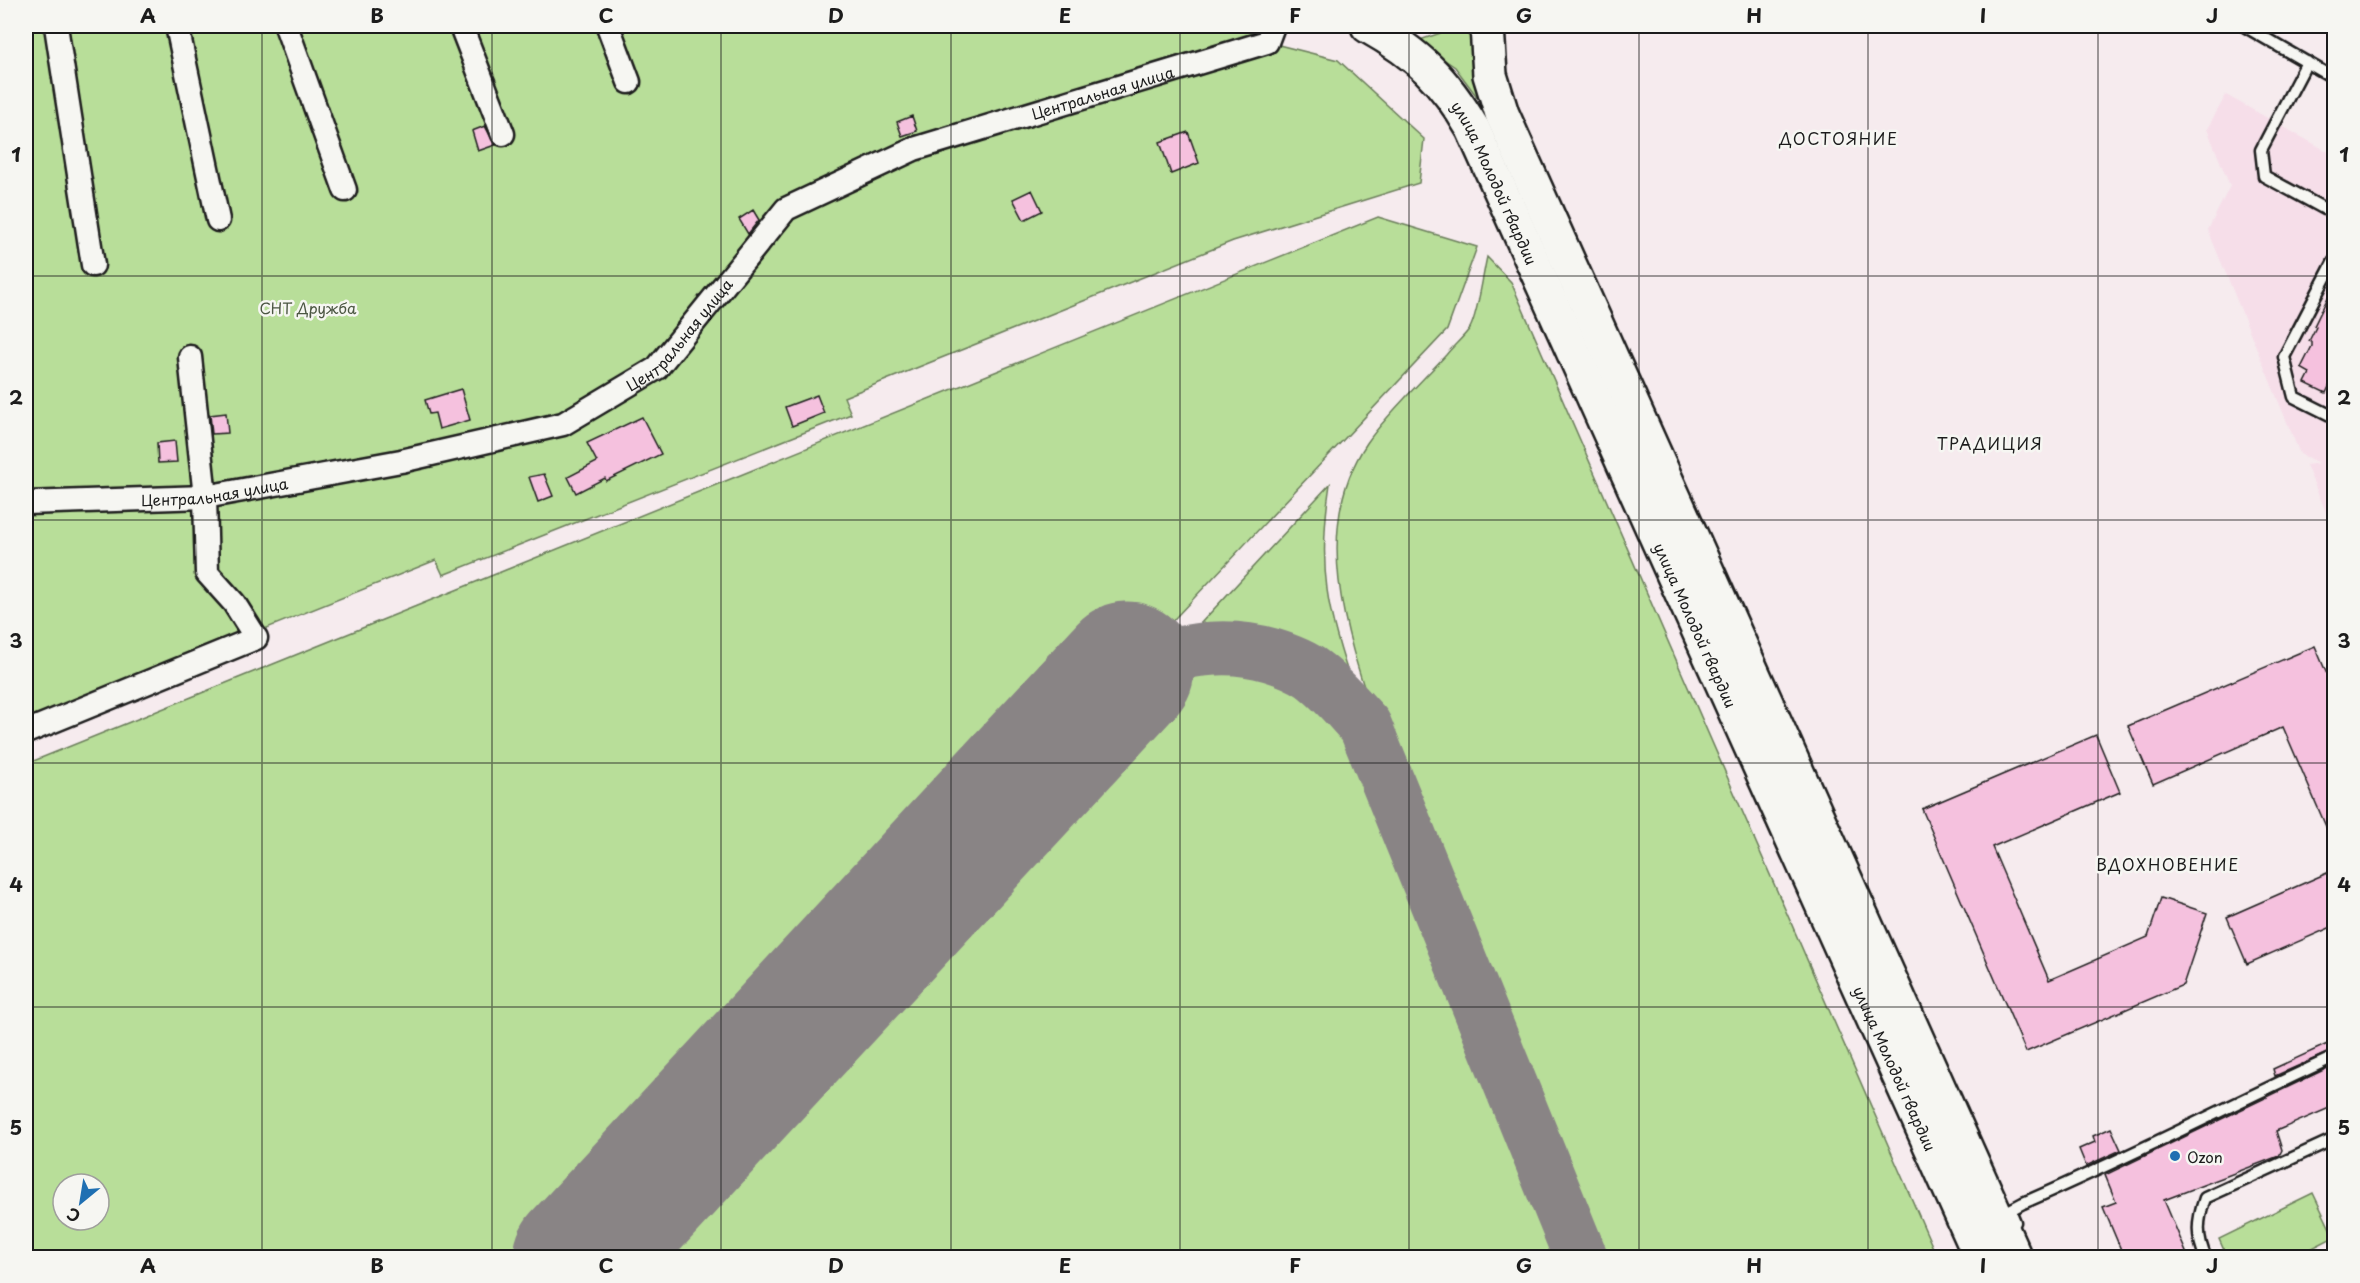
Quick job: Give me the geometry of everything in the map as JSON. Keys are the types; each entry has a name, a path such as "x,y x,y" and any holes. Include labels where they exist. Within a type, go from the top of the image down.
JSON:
{"main road":[{"name":"улица Молодой гвардии","path":"1368,26 1431,70 1445,84 1473,129 1981,1257"},
{"name":"улица Молодой гвардии","path":"1487,26 1490,75 1502,114 2010,1229"}],"street":[{"path":"56,26 93,265"},
{"path":"177,26 218,220"},
{"path":"286,26 345,190"},
{"path":"461,26 503,134"},
{"path":"608,26 629,82"},
{"name":"Центральная улица","path":"26,503 205,497 401,461 563,424 657,368 786,209 914,149 1267,42 1273,26"},
{"path":"26,732 256,639 234,603 207,573 205,497 190,357"}],"lane":[{"path":"2244,26 2334,78"},
{"path":"2307,62 2261,150 2264,176 2334,214"},
{"path":"2334,261 2284,357 2294,398 2334,417"},
{"path":"2010,1229 2147,1144 2334,1057"},
{"path":"2206,1257 2198,1241 2198,1217 2205,1198 2334,1139"}],"shaded area":[{"path":"2226,95 2334,155 2334,531 2306,465 2319,463 2300,454 2208,230 2230,186 2207,129"}],"green space":[{"name":"СНТ Дружба","path":"26,26 1249,26 1267,42 1338,60 1424,139 1419,183 1233,241 844,397 851,414 443,575 436,560 26,725"},
{"path":"1461,26 1483,26 1481,102 1455,67 1417,41"},
{"path":"1378,217 1477,247 1447,330 572,1257 26,1257 26,764"},
{"path":"1487,257 1511,282 1937,1257 1603,1257 1377,727 1355,658 1339,584 1337,547 1340,511 1350,476 1375,432 1470,328 1478,304"},
{"path":"1330,484 1324,541 1327,590 1337,639 1355,693 1316,661 1272,639 1238,632 1188,637"},
{"path":"1223,653 1265,661 1300,675 1315,685 1329,699 1353,735 1564,1257 609,1257 1127,701 1154,678 1186,658"},
{"path":"2313,1193 2334,1237 2295,1257 2227,1257 2219,1239"}],"building":[{"path":"912,116 917,131 902,136 897,122"},
{"path":"485,126 495,145 478,151 472,131"},
{"path":"1188,132 1199,163 1171,174 1160,142"},
{"path":"1032,190 1042,211 1024,220 1013,199"},
{"path":"753,210 759,220 748,234 739,219"},
{"path":"2334,285 2334,376 2326,393 2305,383 2310,373 2301,368 2312,346 2312,342 2309,341 2316,327 2314,326"},
{"path":"461,389 470,420 439,429 435,413 429,414 425,400"},
{"path":"817,395 824,413 792,426 785,407"},
{"path":"226,413 228,433 212,434 210,415"},
{"path":"642,417 661,454 576,493 568,477 597,462 587,443"},
{"path":"175,441 177,462 158,463 157,443"},
{"path":"544,474 553,496 538,502 529,477"},
{"path":"2315,646 2334,691 2334,845 2283,727 2153,784 2128,726"},
{"path":"2096,735 2120,792 1992,847 2049,980 2148,937 2161,898 2207,913 2183,985 2026,1052 1922,809"},
{"path":"2334,870 2334,926 2247,964 2227,917"},
{"path":"2334,1041 2334,1050 2275,1076 2273,1069"},
{"path":"2334,1065 2334,1106 2276,1131 2282,1150 2279,1156 2164,1200 2188,1257 2124,1257 2103,1207 2116,1202 2105,1175"},
{"path":"2111,1128 2121,1150 2086,1166 2079,1149 2095,1142 2093,1136"}],"taxiway":[{"path":"1127,669 1181,653 1216,648 1234,648 1271,655 1287,660 1313,674 1334,692 1365,726 1581,1258"}],"runway":[{"path":"581,1258 1127,669"}],"place":[{"name":"Ozon","path":"2175,1156"}],"district":[{"name":"ДОСТОЯНИЕ","path":"1839,138"},
{"name":"ТРАДИЦИЯ","path":"1990,443"},
{"name":"ВДОХНОВЕНИЕ","path":"2168,864"}]}
